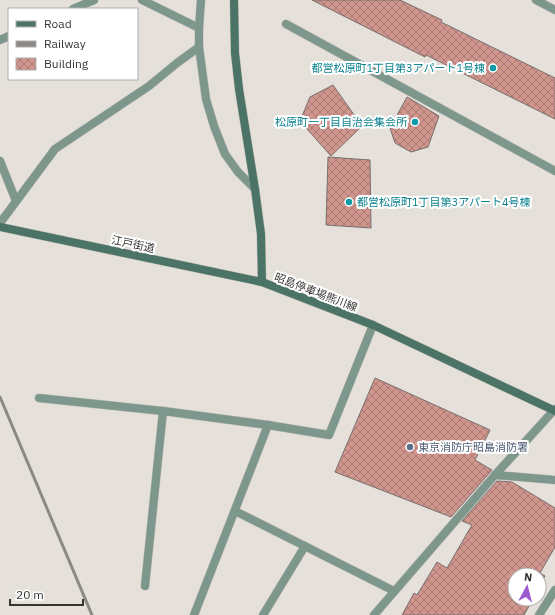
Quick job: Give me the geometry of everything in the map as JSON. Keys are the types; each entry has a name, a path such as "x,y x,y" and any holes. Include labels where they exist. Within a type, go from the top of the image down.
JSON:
{"main road":[{"name":"昭島停車場熊川線","path":"234,0 235,53 239,90 261,234 262,282 373,325 555,410"},
{"name":"江戸街道","path":"0,227 262,282"}],"street":[{"path":"74,8 94,0"},
{"path":"142,0 199,28"},
{"path":"201,0 199,28 206,99 214,126 225,154 238,172 255,189"},
{"path":"536,0 555,10"},
{"path":"286,24 555,171"},
{"path":"0,223 55,149 149,86 177,63 200,47"},
{"path":"0,161 16,201"},
{"path":"39,398 163,411 329,435 373,325"},
{"path":"374,615 495,475 555,410"},
{"path":"145,586 163,411"},
{"path":"194,615 268,425"},
{"path":"495,475 555,480"},
{"path":"235,510 394,591"},
{"path":"263,615 305,546"},
{"path":"539,615 555,590"}],"building":[{"path":"312,0 400,0 442,20 441,22 555,78 555,119 426,55 425,57"},
{"path":"333,85 362,126 331,156 300,121 310,97"},
{"name":"松原町一丁目自治会集会所","path":"407,97 439,116 428,147 411,152 395,143 390,128"},
{"name":"都営松原町1丁目第3アパート4号棟","path":"328,157 370,160 371,228 326,225"},
{"path":"375,378 490,430 475,460 492,470 451,517 335,472"},
{"path":"497,481 512,482 555,508 555,547 543,567 507,567 507,607 529,607 524,615 402,615 414,593 417,595 437,562 447,568 472,525 462,521"}],"railway":[{"path":"0,397 92,615"}],"place":[{"name":"都営松原町1丁目第3アパート1号棟","path":"493,68"},
{"name":"松原町一丁目自治会集会所","path":"415,122"},
{"name":"都営松原町1丁目第3アパート4号棟","path":"349,202"},
{"name":"東京消防庁昭島消防署","path":"410,447"}]}
